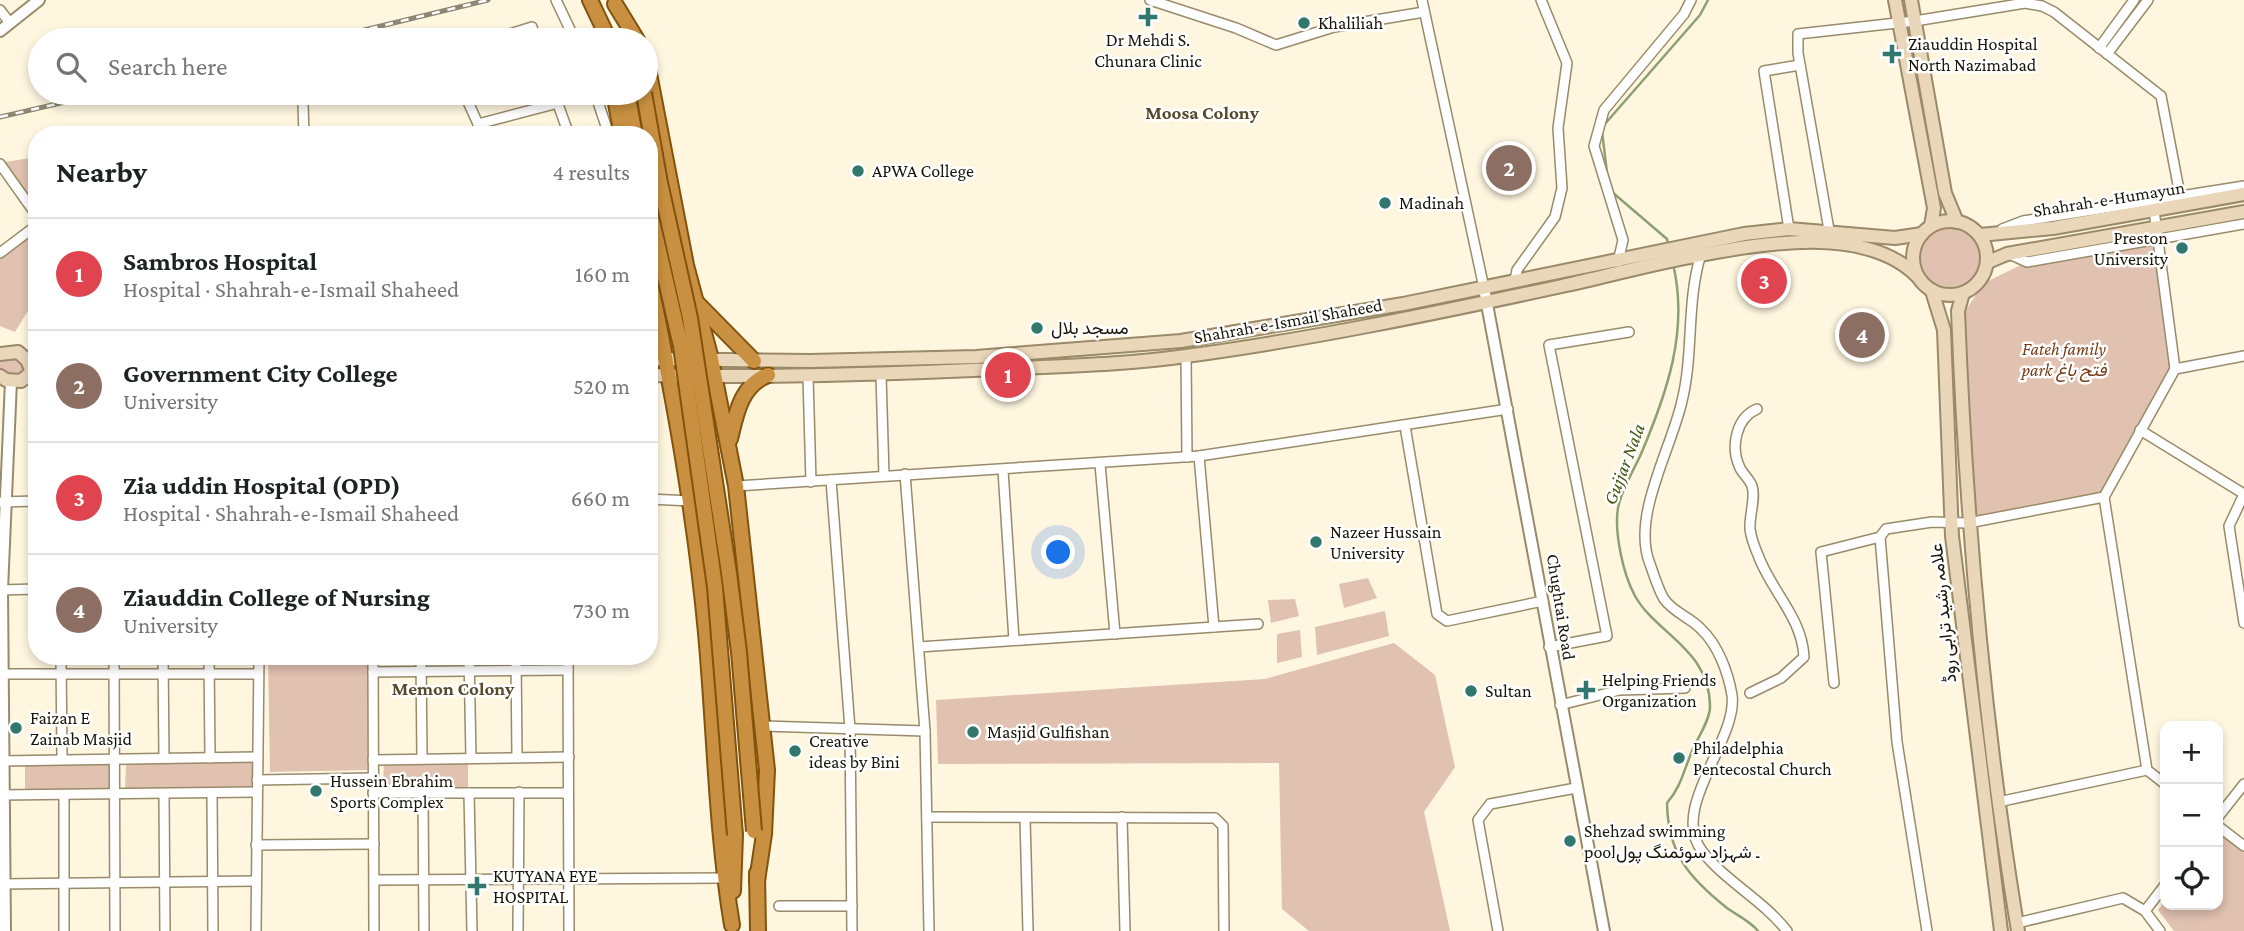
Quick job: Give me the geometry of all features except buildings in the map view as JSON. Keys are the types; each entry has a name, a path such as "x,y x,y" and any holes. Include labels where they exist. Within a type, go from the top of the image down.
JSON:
{"highway":[{"path":"590,0 603,28"},
{"path":"614,2 622,28"},
{"path":"614,2 630,28"},
{"path":"599,19 600,28"},
{"path":"616,105 620,126"},
{"path":"629,105 633,126"},
{"path":"646,105 650,126"},
{"path":"655,105 687,265 711,359 736,485 767,770 764,834 757,881"},
{"path":"658,172 690,318 740,652 754,831 758,931"},
{"path":"658,247 681,346 715,587 735,835 733,928"},
{"path":"696,302 754,361"},
{"path":"658,362 667,376 691,501 706,634 724,878 733,928"},
{"path":"728,447 741,400 753,382 768,375"}],"main road":[{"path":"1895,0 1934,208 1913,256 1917,276 1932,291 1952,296 1963,293 1980,281 1988,262 1986,234 1957,222 1942,222 1926,230"},
{"path":"1911,0 1945,193 1957,222"},
{"name":"Shahrah-e-Humayun","path":"1986,234 2053,228 2244,194"},
{"name":"Shahrah-e-Humayun","path":"1988,262 2007,254 2158,234 2244,212"},
{"name":"Shahrah-e-Ismail Shaheed","path":"658,376 808,377 1138,362 1186,356 1486,302 1789,229 1829,230 1895,238 1926,230"},
{"name":"Shahrah-e-Ismail Shaheed","path":"658,359 754,361 976,357 1181,341 1320,320 1618,262 1633,265 1699,251 1784,241 1859,247 1885,252 1902,261 1917,276"},
{"name":"علامہ رشید ترابی روڈ","path":"1932,291 1944,330 1951,523 2001,931"},
{"name":"علامہ رشید ترابی روڈ","path":"1963,293 1958,311 1968,523 1998,802 2018,927"},
{"path":"0,342 28,358"},
{"path":"0,354 28,358"},
{"path":"6,378 28,377"}],"street":[{"path":"556,0 569,28"},
{"path":"1150,0 1236,28 1276,45 1334,27 1424,12"},
{"path":"1422,0 1484,288"},
{"path":"1515,281 1517,270 1555,217 1562,188 1558,128 1567,63 1541,0"},
{"path":"1618,262 1623,240 1594,146 1604,110 1684,15 1691,0"},
{"path":"2099,48 2134,0"},
{"path":"2107,54 2148,0"},
{"path":"0,31 31,2"},
{"path":"1829,230 1800,65 1798,34 1916,21 2015,5 2042,6 2054,12 2161,96 2180,195"},
{"path":"0,10 10,23"},
{"path":"1789,229 1764,71 1800,65"},
{"path":"303,105 303,126"},
{"path":"469,105 478,124 550,105"},
{"path":"559,105 566,126"},
{"path":"599,105 606,126"},
{"path":"0,164 28,203"},
{"path":"1986,234 2023,221 2244,186"},
{"path":"2154,210 2175,369 2104,497 2147,770 2160,780"},
{"path":"2158,234 2244,225"},
{"path":"0,253 28,232"},
{"path":"1699,251 1690,297 1689,349 1683,400 1664,464 1648,502 1644,535 1648,561 1664,599 1680,615 1700,627 1713,644 1726,669 1732,698 1724,732 1705,778 1692,827 1701,850 1787,931"},
{"name":"Chughtai Road","path":"1484,288 1604,931"},
{"path":"1549,646 1607,636 1549,345 1629,332"},
{"path":"1186,356 1187,457"},
{"path":"2175,369 2244,356"},
{"path":"881,374 884,476"},
{"path":"808,377 811,482"},
{"path":"5,931 2,884 1,590 6,378"},
{"path":"736,485 1199,456 1507,408"},
{"path":"1750,693 1781,678 1804,657 1803,642 1796,621 1758,556 1750,529 1752,486 1739,466 1735,452 1738,428 1746,413 1758,409"},
{"path":"1405,426 1437,614 1447,621 1543,601"},
{"path":"2140,430 2244,494 2229,526 2244,623"},
{"path":"1199,456 1214,627"},
{"path":"1100,464 1115,634"},
{"path":"1003,470 1014,640"},
{"path":"905,474 925,731 929,931"},
{"path":"831,480 850,729 852,931"},
{"path":"1834,683 1821,552 1880,537 1886,529 1932,522 1968,523 2104,497"},
{"path":"658,499 691,501"},
{"path":"2,502 28,501"},
{"path":"1880,537 1897,742 1927,931"},
{"path":"1,590 28,589"},
{"path":"919,647 1258,624"},
{"path":"62,665 62,759"},
{"path":"114,665 115,931"},
{"path":"164,665 164,758"},
{"path":"209,665 210,758"},
{"path":"256,931 258,665"},
{"path":"373,665 374,931"},
{"path":"421,665 422,759"},
{"path":"470,665 471,758"},
{"path":"516,665 517,757"},
{"path":"568,665 569,931"},
{"path":"373,671 568,670"},
{"path":"2,674 258,674"},
{"path":"1560,705 1620,690 1685,688"},
{"path":"763,726 925,731"},
{"path":"2,761 257,757"},
{"path":"373,760 569,757"},
{"path":"1998,802 2147,770"},
{"path":"257,780 373,778"},
{"path":"2223,811 2244,784"},
{"path":"1498,931 1478,820 1490,804 1576,788"},
{"path":"2,795 257,792"},
{"path":"518,931 519,792"},
{"path":"212,793 212,931"},
{"path":"373,793 567,793"},
{"path":"423,793 424,931"},
{"path":"469,793 472,931"},
{"path":"164,794 165,931"},
{"path":"64,795 64,931"},
{"path":"927,817 1215,817 1220,821 1224,931"},
{"path":"1122,817 1125,931"},
{"path":"1025,818 1028,931"},
{"path":"2223,830 2244,846"},
{"path":"256,845 374,844"},
{"path":"375,880 724,878"},
{"path":"2,884 256,881"},
{"path":"2145,911 2160,892"},
{"path":"2018,927 2123,898 2145,911 2160,931"},
{"path":"779,906 852,906"}],"green space":[{"path":"28,158 28,196 5,162"},
{"path":"1950,227 1971,236 1980,257 1971,278 1950,287 1929,278 1920,257 1929,236"},
{"path":"28,236 28,311 15,332 0,326 0,257"},
{"name":"Fateh family park فتح باغ","path":"2159,241 2175,369 2101,497 1968,523 1961,317 1984,283 2027,262"},
{"path":"0,355 23,360 27,371 21,379 0,372"},
{"path":"1368,578 1377,598 1344,608 1339,584"},
{"path":"1295,599 1299,616 1271,623 1268,600"},
{"path":"1385,611 1389,636 1317,655 1315,627"},
{"path":"1300,630 1302,657 1277,663 1277,634"},
{"path":"1394,643 1435,675 1455,767 1424,812 1450,931 1309,931 1282,909 1279,763 938,764 936,700 1265,679"},
{"path":"268,665 368,665 369,770 270,772"},
{"path":"468,760 468,788 383,789 384,761"},
{"path":"253,761 252,788 125,792 126,762"},
{"path":"25,763 109,763 109,790 25,791"},
{"path":"2223,836 2244,853 2244,931 2174,931 2158,910 2160,907 2160,910 2223,910"}],"waterway":[{"name":"Gujjar Nala","path":"1604,125 1700,15 1708,0"},
{"name":"Gujjar Nala","path":"1602,131 1607,173"},
{"name":"Gujjar Nala","path":"1612,192 1667,239 1668,244"},
{"name":"Gujjar Nala","path":"1673,264 1678,313 1673,361 1659,408 1620,501 1617,518 1618,541 1635,596 1644,609 1692,656 1708,687 1708,718 1679,785 1667,803 1668,821 1676,850 1701,886 1758,931"}],"railway":[{"path":"372,28 488,0"},
{"path":"0,117 52,105"}],"place":[{"name":"Dr Mehdi S. Chunara Clinic","path":"1148,17"},
{"name":"Khaliliah","path":"1304,23"},
{"name":"Ziauddin Hospital North Nazimabad","path":"1892,54"},
{"name":"Government City College","path":"1509,168"},
{"name":"APWA College","path":"858,171"},
{"name":"Madinah","path":"1385,203"},
{"name":"Preston University","path":"2182,248"},
{"name":"Zia uddin Hospital (OPD)","path":"1764,281"},
{"name":"مسجد بلال","path":"1037,328"},
{"name":"Ziauddin College of Nursing","path":"1862,335"},
{"name":"Sambros Hospital","path":"1008,375"},
{"name":"Nazeer Hussain University","path":"1316,542"},
{"name":"Helping Friends Organization","path":"1586,690"},
{"name":"Sultan","path":"1471,691"},
{"name":"Faizan E Zainab Masjid","path":"16,728"},
{"name":"Masjid Gulfishan","path":"973,732"},
{"name":"Creative ideas by Bini","path":"795,751"},
{"name":"Philadelphia Pentecostal Church","path":"1679,758"},
{"name":"Hussein Ebrahim Sports Complex","path":"316,791"},
{"name":"Shehzad swimming pool۔ شہزاد سوئمنگ پول","path":"1570,841"},
{"name":"KUTYANA EYE HOSPITAL","path":"477,886"}],"district":[{"name":"Moosa Colony","path":"1202,112"},
{"name":"Memon Colony","path":"453,688"}]}
